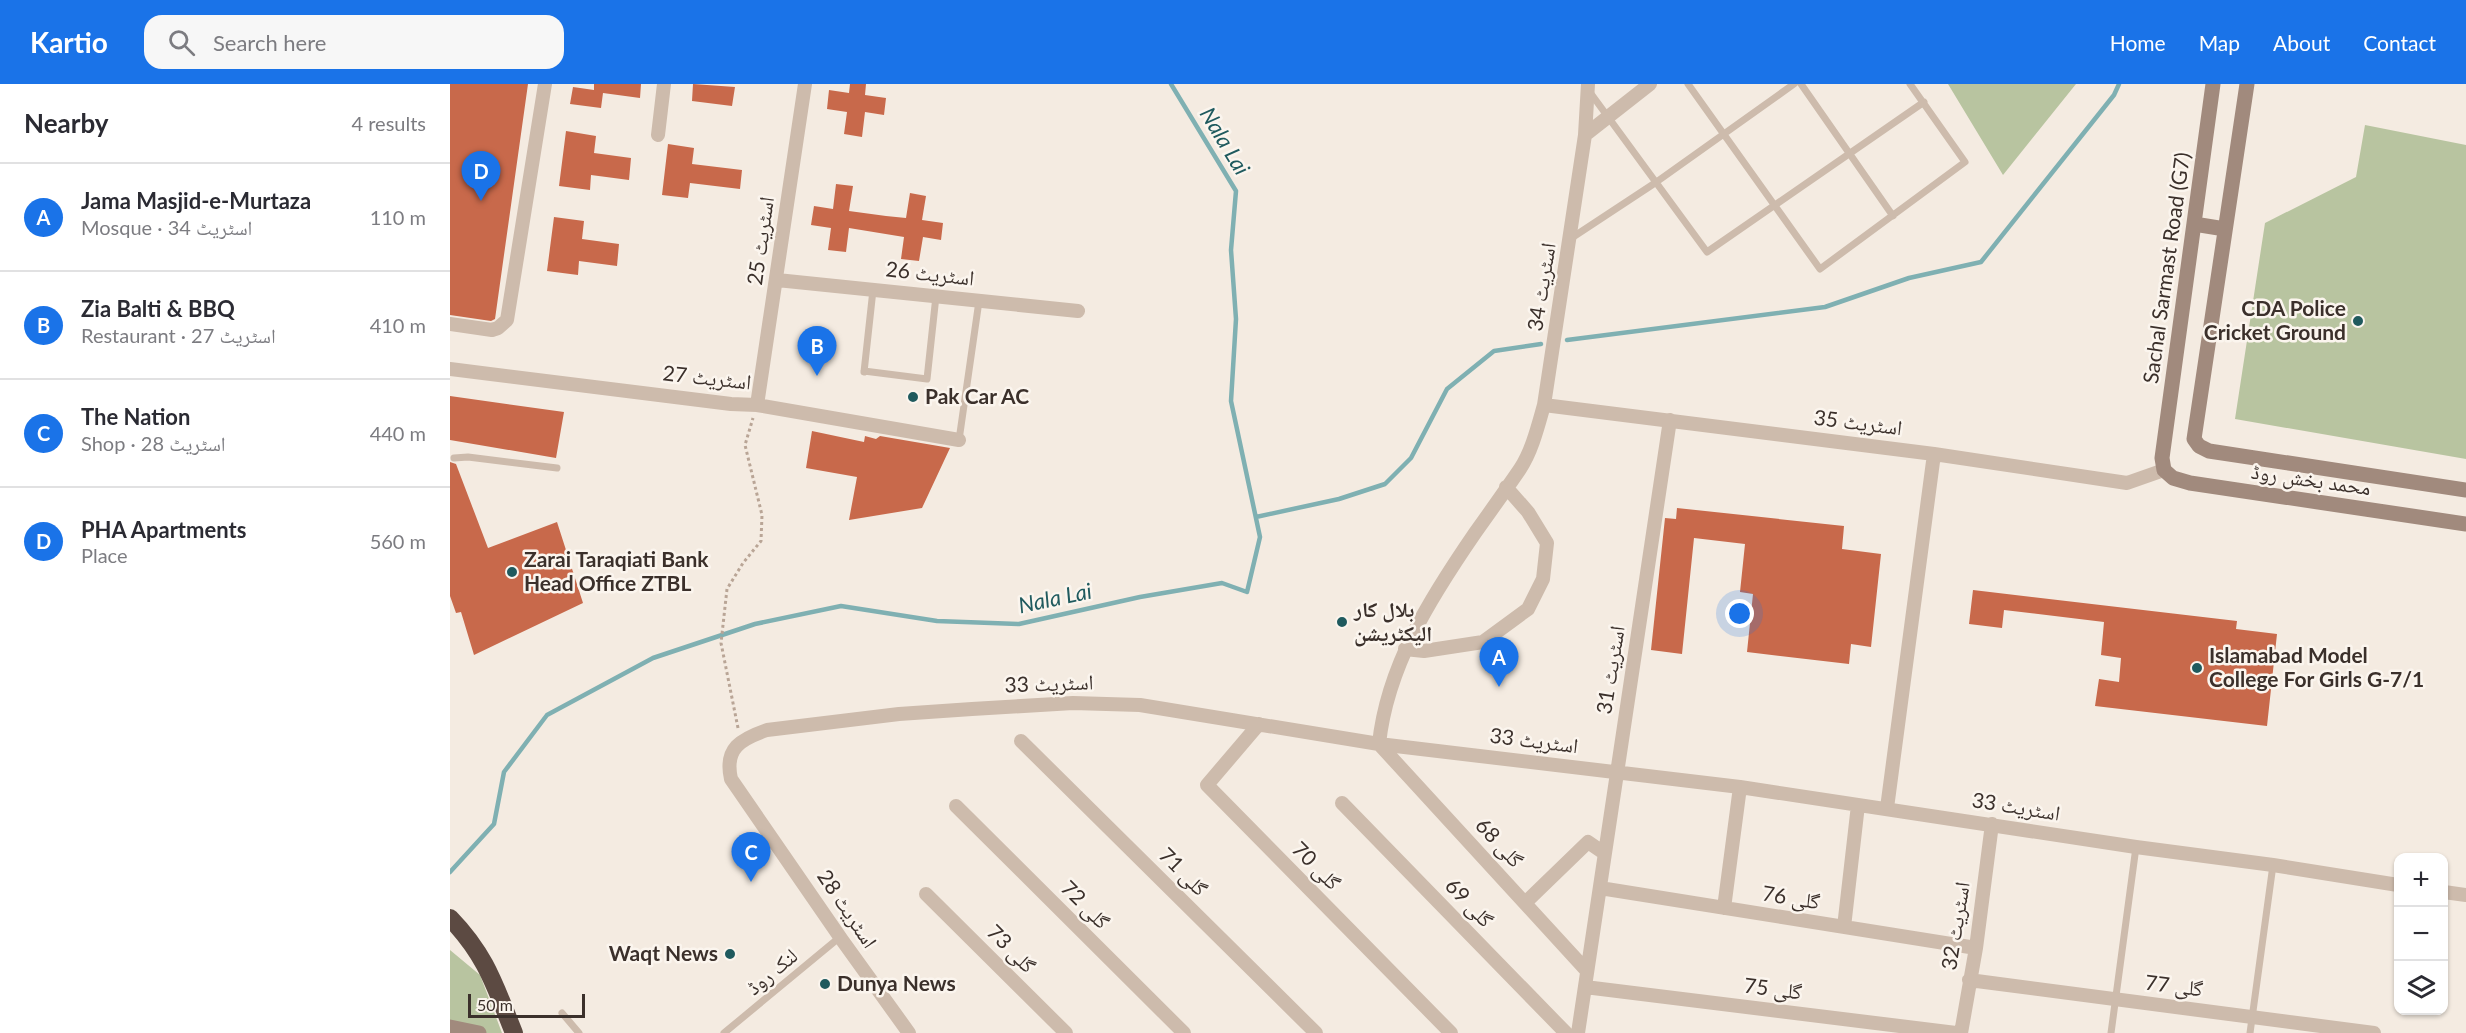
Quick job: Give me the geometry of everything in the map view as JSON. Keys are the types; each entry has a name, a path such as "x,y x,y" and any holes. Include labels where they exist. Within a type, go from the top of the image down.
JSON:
{"highway":[{"path":"450,918 487,964 514,1033"}],"street":[{"path":"450,324 492,330 507,320 545,84"},
{"path":"658,135 664,84"},
{"name":"اسٹریٹ 25","path":"757,405 805,84"},
{"path":"1585,135 1650,84"},
{"name":"Sachal Sarmast Road (G7)","path":"2163,464 2213,84"},
{"path":"2194,224 2225,229 2247,84"},
{"name":"اسٹریٹ 34","path":"1379,744 1382,715 1406,649 1427,609 1506,486 1521,468 1537,431 1544,405 1570,239 1585,135 1588,86"},
{"name":"محمد بخش روڈ","path":"2225,229 2194,439 2199,446 2209,451 2466,490"},
{"name":"اسٹریٹ 26","path":"777,280 1078,311"},
{"name":"اسٹریٹ 27","path":"450,369 632,390 731,405 757,405 959,440"},
{"name":"اسٹریٹ 35","path":"1544,405 1934,454 2127,483 2163,464"},
{"name":"اسٹریٹ 31","path":"1578,1033 1670,420"},
{"path":"1887,808 1934,454"},
{"name":"محمد بخش روڈ","path":"2163,464 2173,478 2190,483 2466,524"},
{"path":"1406,649 1424,651 1483,642 1528,609 1543,579 1547,543 1528,512 1506,486"},
{"name":"اسٹریٹ 33","path":"739,743 748,736 767,730 899,714 1073,703 1140,705 1379,744 1740,787 2394,884"},
{"name":"گلی 70","path":"1259,724 1207,785 1451,1033"},
{"name":"گلی 71","path":"1021,741 1316,1033"},
{"name":"اسٹریٹ 28","path":"739,743 730,756 728,766 731,779 909,1033"},
{"name":"گلی 68","path":"1379,744 1587,971"},
{"path":"1724,908 1740,787"},
{"name":"گلی 69","path":"1342,803 1566,1033"},
{"path":"1844,927 1858,805"},
{"name":"گلی 72","path":"956,806 1184,1033"},
{"name":"اسٹریٹ 32","path":"1961,1033 1976,948 1992,824"},
{"path":"1525,903 1588,842 1604,853"},
{"name":"گلی 76","path":"1599,888 1976,948"},
{"path":"2448,893 2466,895"},
{"name":"گلی 73","path":"926,894 1066,1033"},
{"name":"گلی 77","path":"1969,980 2374,1033"},
{"name":"گلی 75","path":"1585,987 1956,1033"},
{"path":"450,1027 478,1033"}],"lane":[{"path":"1688,84 1820,268 1965,162 1910,84"},
{"path":"1570,239 1655,183 1794,84"},
{"path":"1801,84 1893,216"},
{"path":"1588,86 1655,183 1707,252 1924,102"},
{"path":"873,290 864,371 927,380 936,296"},
{"path":"959,440 979,301"},
{"path":"454,458 468,457 556,468"},
{"path":"2111,1033 2136,847"},
{"path":"2250,1033 2273,865"},
{"name":"لنک روڈ","path":"724,1033 840,937"},
{"path":"562,1013 579,1033"}],"path":[{"path":"739,743 738,725 721,643 727,589 743,563 761,541 762,515 745,445 757,405"}],"green space":[{"path":"1948,84 2076,84 2003,175"},
{"name":"CDA Police Cricket Ground","path":"2365,125 2466,145 2466,459 2235,419 2265,223 2356,177"},
{"path":"450,950 480,975 502,1033 450,1033"}],"building":[{"path":"450,84 528,84 495,319 491,321 450,315"},
{"path":"594,84 641,84 640,98 603,93 601,108 570,104 573,87 594,90"},
{"path":"693,84 735,87 732,106 692,101"},
{"path":"850,84 866,84 865,95 886,98 884,115 865,112 862,137 844,134 847,112 827,109 829,90 849,93"},
{"path":"566,131 596,136 594,153 631,158 629,180 591,175 590,190 559,186"},
{"path":"668,144 694,148 692,164 742,170 740,189 690,183 688,198 662,195"},
{"path":"836,184 853,186 849,211 886,216 906,218 910,193 926,196 922,220 943,223 941,240 923,237 919,261 901,259 904,237 849,228 846,252 828,250 831,228 811,225 814,206 833,209"},
{"path":"554,217 584,221 582,239 619,244 617,266 579,261 578,275 547,271"},
{"path":"450,396 564,412 556,458 450,440"},
{"path":"812,431 864,442 865,436 876,439 880,436 950,448 922,508 849,520 857,477 806,468"},
{"name":"Zarai Taraqiati Bank Head Office ZTBL","path":"450,462 456,464 488,548 557,522 583,603 474,655 461,612 456,613 450,596"},
{"path":"1677,508 1844,526 1842,549 1881,554 1871,647 1851,644 1849,664 1747,652 1753,594 1740,592 1745,544 1694,538 1682,654 1651,650 1665,518 1676,519"},
{"name":"Islamabad Model College For Girls G-7/1","path":"1973,590 2237,621 2236,629 2277,634 2267,726 2095,706 2099,679 2119,682 2121,658 2101,655 2104,622 2004,610 2002,628 1969,624"}],"waterway":[{"name":"Nala Lai","path":"450,872 494,824 504,772 547,715 653,658 755,624 841,606 937,621 1019,624 1140,597 1222,583 1247,592 1260,537 1231,401 1236,319 1231,250 1236,191 1171,84"},
{"path":"1567,340 1825,307 1909,278 1981,262 2114,95 2119,84"},
{"path":"1256,517 1339,499 1385,484 1411,458 1447,389 1494,351 1541,344"}],"place":[{"name":"PHA Apartments","path":"481,201"},
{"name":"CDA Police Cricket Ground","path":"2358,321"},
{"name":"Zia Balti & BBQ","path":"817,376"},
{"name":"Pak Car AC","path":"913,397"},
{"name":"Zarai Taraqiati Bank Head Office ZTBL","path":"512,572"},
{"name":"بلال کار الیکٹریشن","path":"1342,622"},
{"name":"Islamabad Model College For Girls G-7/1","path":"2197,668"},
{"name":"Jama Masjid-e-Murtaza","path":"1499,687"},
{"name":"The Nation","path":"751,882"},
{"name":"Waqt News","path":"730,954"},
{"name":"Dunya News","path":"825,984"}]}
